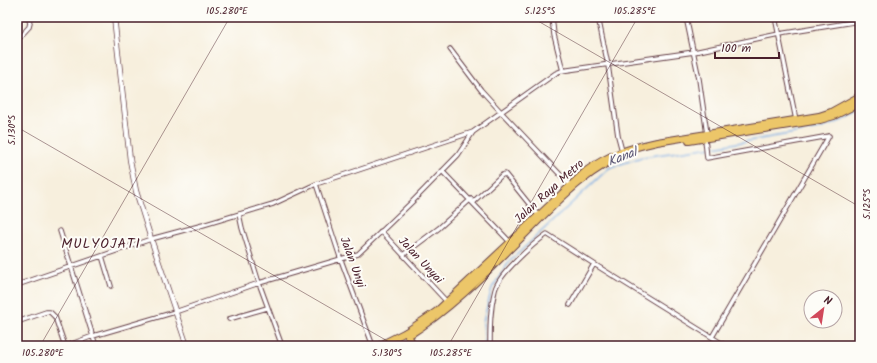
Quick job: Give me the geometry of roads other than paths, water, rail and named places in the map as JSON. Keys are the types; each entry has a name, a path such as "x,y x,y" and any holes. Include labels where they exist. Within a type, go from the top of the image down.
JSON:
{"main road":[{"name":"Jalan Raya Metro","path":"378,346 407,334 437,311 570,185 598,162 622,151 641,146 706,137 831,112 860,96"},
{"path":"388,346 438,316 450,306 590,173 612,159 641,149 706,137 820,120 834,116 860,103"},
{"path":"407,334 414,346"}],"street":[{"path":"17,40 30,24 30,19 28,17"},
{"path":"114,17 130,160 136,191 187,346"},
{"path":"552,17 554,35 563,71"},
{"path":"598,17 608,65 618,136 622,151"},
{"path":"686,17 694,52 706,137 707,158 829,136 712,337"},
{"path":"775,17 796,120"},
{"path":"17,285 71,265 151,239 273,204 316,184 473,132 556,73 694,52 779,34 860,21"},
{"path":"450,49 481,90 570,185"},
{"path":"17,322 50,312 55,317 66,346 93,336 175,312 259,283 358,254 458,155 473,132"},
{"path":"442,171 510,242"},
{"path":"403,255 439,228 505,174 538,215"},
{"name":"Jalan Unyi","path":"316,184 340,260 373,346"},
{"path":"239,214 267,308 282,346"},
{"path":"60,231 96,346"},
{"name":"Jalan Unyai","path":"381,231 446,302"},
{"path":"490,346 491,312 495,289 508,270 534,243 547,234 726,346"},
{"path":"102,256 111,286"},
{"path":"570,305 594,264"},
{"path":"229,319 267,308"}],"waterway":[{"name":"Kanal","path":"485,346 483,322 492,288 509,262 609,168 642,157 819,129 846,119 860,110"}],"district":[{"name":"MULYOJATI","path":"101,243"}]}
